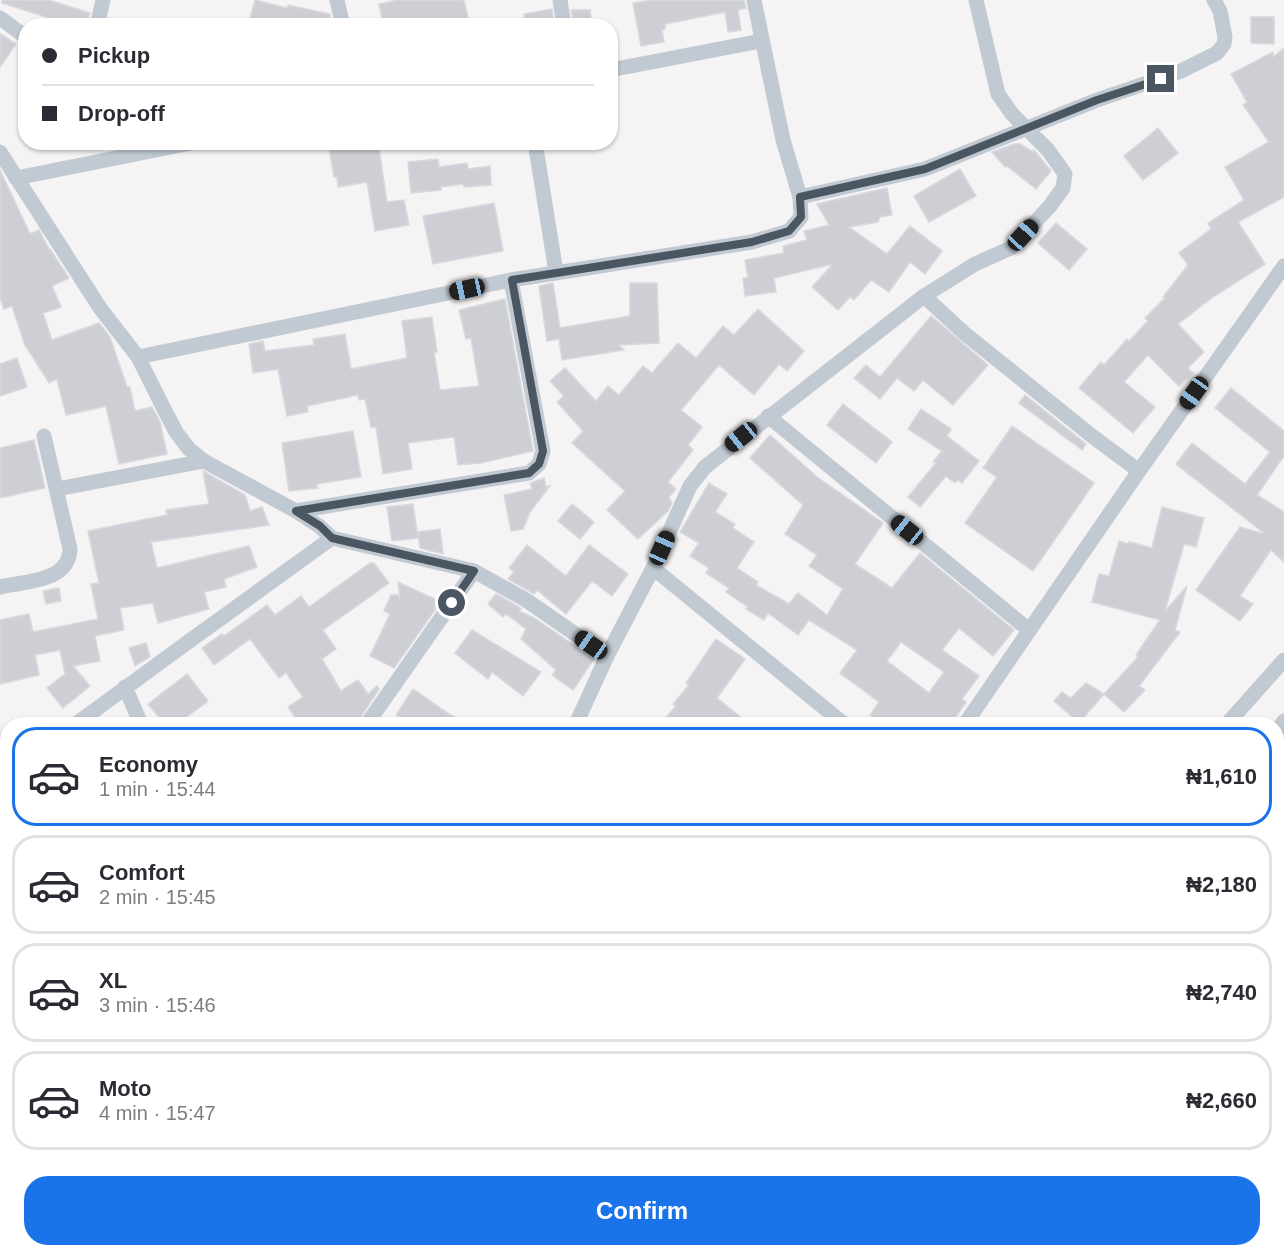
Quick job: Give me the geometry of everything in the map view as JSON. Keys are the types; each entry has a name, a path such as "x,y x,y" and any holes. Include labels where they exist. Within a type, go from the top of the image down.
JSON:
{"street":[{"path":"99,18 103,0"},
{"path":"337,0 340,18"},
{"path":"560,0 563,18"},
{"path":"138,357 512,280 752,242 789,231 801,217 800,197 783,140 754,0"},
{"path":"579,717 607,656 653,568 690,486 705,467 924,296 975,264 1011,248 1050,206 1063,188 1065,174 1048,150 1012,114 998,94 976,0"},
{"path":"800,197 925,169 1097,100 1179,72 1217,52 1224,44 1225,37 1220,11 1214,0"},
{"path":"0,18 18,31"},
{"path":"618,68 761,41"},
{"path":"16,178 152,150"},
{"path":"536,150 556,272"},
{"path":"0,152 100,308 138,357 176,432 189,449 204,461 296,511 320,526 332,538 474,571 526,600 607,656"},
{"path":"970,717 1284,266"},
{"path":"296,511 529,473 539,464 543,451 512,280"},
{"path":"924,296 964,333 1139,471"},
{"path":"768,416 1029,630"},
{"path":"0,586 53,576 70,560 70,549 44,436"},
{"path":"57,489 204,461"},
{"path":"85,717 332,538"},
{"path":"653,568 835,717"},
{"path":"372,717 474,571"},
{"path":"1239,717 1284,660"},
{"path":"125,687 138,717"}],"building":[{"path":"2,0 49,0 90,13 88,18 49,18 2,3"},
{"path":"255,0 287,8 288,5 330,14 330,18 250,18"},
{"path":"398,0 464,0 468,18 382,18 379,4"},
{"path":"653,0 744,0 746,8 738,10 741,30 728,32 725,12 665,24 665,29 662,30 664,42 641,46 633,3"},
{"path":"552,9 553,18 525,18 524,14"},
{"path":"571,10 590,10 591,18 572,18"},
{"path":"1251,17 1274,17 1274,44 1251,43"},
{"path":"0,34 16,44 0,67"},
{"path":"1284,48 1284,197 1238,222 1265,264 1213,297 1178,324 1204,352 1188,368 1193,373 1179,386 1148,355 1124,382 1155,407 1133,433 1079,388 1101,362 1104,365 1127,339 1129,341 1148,321 1145,318 1165,298 1163,297 1188,265 1179,253 1211,229 1208,223 1244,200 1225,167 1269,142 1243,105 1247,102 1231,74 1273,52 1273,57"},
{"path":"1158,128 1178,153 1143,180 1124,156"},
{"path":"1020,144 1033,152 1034,150 1051,171 1036,189 1007,166 1005,167 992,152"},
{"path":"329,150 379,150 387,202 404,200 409,225 375,231 367,182 338,187 337,177 334,177"},
{"path":"438,159 439,167 467,163 468,169 490,166 491,185 464,187 463,184 441,187 441,190 411,193 408,162"},
{"path":"960,169 976,196 929,222 914,196"},
{"path":"0,170 30,234 39,230 69,278 52,286 61,307 43,313 52,340 99,323 110,337 127,387 130,387 135,411 152,407 160,422 167,454 119,464 106,406 66,415 57,379 49,383 25,345 12,306 4,309 0,298"},
{"path":"887,188 892,215 880,217 878,222 849,227 887,254 910,226 942,251 925,274 910,262 889,292 871,280 854,300 850,297 838,310 812,287 833,264 774,278 776,292 745,296 743,278 748,278 745,260 784,253 783,246 807,240 804,231 829,225 817,204"},
{"path":"494,203 503,251 433,264 423,216"},
{"path":"1056,223 1087,249 1069,270 1038,243"},
{"path":"553,283 560,328 630,316 630,283 657,283 659,343 619,345 624,350 562,360 559,339 547,341 539,286"},
{"path":"505,299 533,451 480,463 458,465 454,437 408,443 412,469 383,474 376,427 371,427 365,399 359,400 358,395 307,406 308,412 287,416 278,369 253,373 249,344 263,341 265,351 314,345 313,339 345,334 351,369 407,358 402,321 432,317 437,352 434,352 440,390 479,386 471,338 466,339 459,310"},
{"path":"758,309 804,351 787,371 779,364 754,395 719,365 681,410 702,427 688,445 693,450 668,482 676,489 669,497 672,503 668,511 638,539 607,510 625,491 572,443 583,431 557,402 564,396 550,381 565,368 596,401 608,386 619,395 643,366 652,373 678,343 696,358 723,326 734,335"},
{"path":"931,316 988,365 953,405 923,380 914,391 897,378 880,399 854,378 866,365 880,377"},
{"path":"17,358 27,387 0,396 0,364"},
{"path":"1231,388 1284,431 1284,456 1257,495 1284,512 1284,562 1271,550 1240,596 1253,604 1240,621 1196,590 1240,527 1265,534 1176,464 1192,443 1245,484 1270,452 1215,408"},
{"path":"1025,395 1086,444 1082,450 1019,403"},
{"path":"843,404 892,442 876,463 827,425"},
{"path":"921,409 951,429 947,436 979,461 962,483 958,480 955,483 946,476 920,507 908,497 936,463 933,462 942,451 908,429"},
{"path":"1012,426 1094,483 1033,571 965,523 997,477 983,468"},
{"path":"353,431 361,477 317,484 318,488 289,491 282,443"},
{"path":"770,435 817,477 883,523 855,564 892,588 920,553 1014,630 993,656 959,628 942,650 979,676 962,699 966,702 956,717 873,717 870,715 879,702 840,673 857,650 809,620 798,635 768,613 764,620 746,609 748,607 726,592 729,588 706,573 709,568 690,556 699,543 680,532 709,483 727,494 715,512 735,524 733,528 754,542 737,568 758,582 756,585 789,604 798,593 827,615 843,589 809,566 817,555 785,534 803,505 750,458","holes":["901,642 944,672 929,693 887,661"]},
{"path":"34,440 45,488 0,498 0,448"},
{"path":"203,471 245,495 250,511 262,507 269,525 151,542 157,568 249,546 257,567 224,579 226,587 204,592 209,609 158,623 153,603 120,608 124,630 95,636 100,661 73,666 90,686 63,708 47,688 65,674 60,650 35,655 39,675 0,684 0,620 29,614 33,632 98,619 91,584 99,583 88,531 167,515 166,510 209,504"},
{"path":"544,478 546,487 550,486 530,512 523,529 511,531 504,495 532,489 530,483"},
{"path":"413,504 418,538 392,541 387,507"},
{"path":"572,504 594,522 580,539 558,521"},
{"path":"1162,507 1204,518 1196,547 1184,544 1165,611 1187,586 1175,630 1180,632 1139,686 1145,690 1124,712 1104,694 1138,657 1136,655 1160,620 1092,602 1099,574 1109,576 1119,541 1152,548"},
{"path":"440,529 443,554 420,548 418,532"},
{"path":"527,545 566,576 589,545 628,574 612,596 592,581 566,614 537,590 534,594 508,579 514,572 509,568"},
{"path":"370,563 374,563 389,583 323,630 336,649 322,659 341,691 358,680 368,694 377,686 379,689 361,717 295,717 288,707 303,697 286,673 279,678 250,639 214,665 202,648 222,634 224,636 267,605 275,615 301,596 309,607"},
{"path":"398,582 439,601 394,668 370,656 390,614 384,611 391,595 398,595 400,599"},
{"path":"59,588 61,601 46,604 43,591"},
{"path":"496,594 521,608 519,611 534,618 594,659 573,690 552,675 556,670 521,639 526,629 506,614 503,617 488,604"},
{"path":"472,630 541,672 523,696 492,672 488,679 455,653"},
{"path":"716,639 745,659 717,698 740,717 666,717 676,706 673,704 689,685 686,683"},
{"path":"146,643 150,657 135,666 129,648"},
{"path":"187,674 208,701 186,717 159,717 148,704"},
{"path":"1086,683 1104,694 1084,717 1072,717 1054,701 1062,692 1071,698"},
{"path":"413,689 454,717 399,717 396,715"}],"route":[{"path":"452,603 474,571 332,538 320,526 296,511 529,473 539,464 543,451 512,280 752,242 789,231 801,217 800,197 925,169 1097,100 1161,79"}]}
